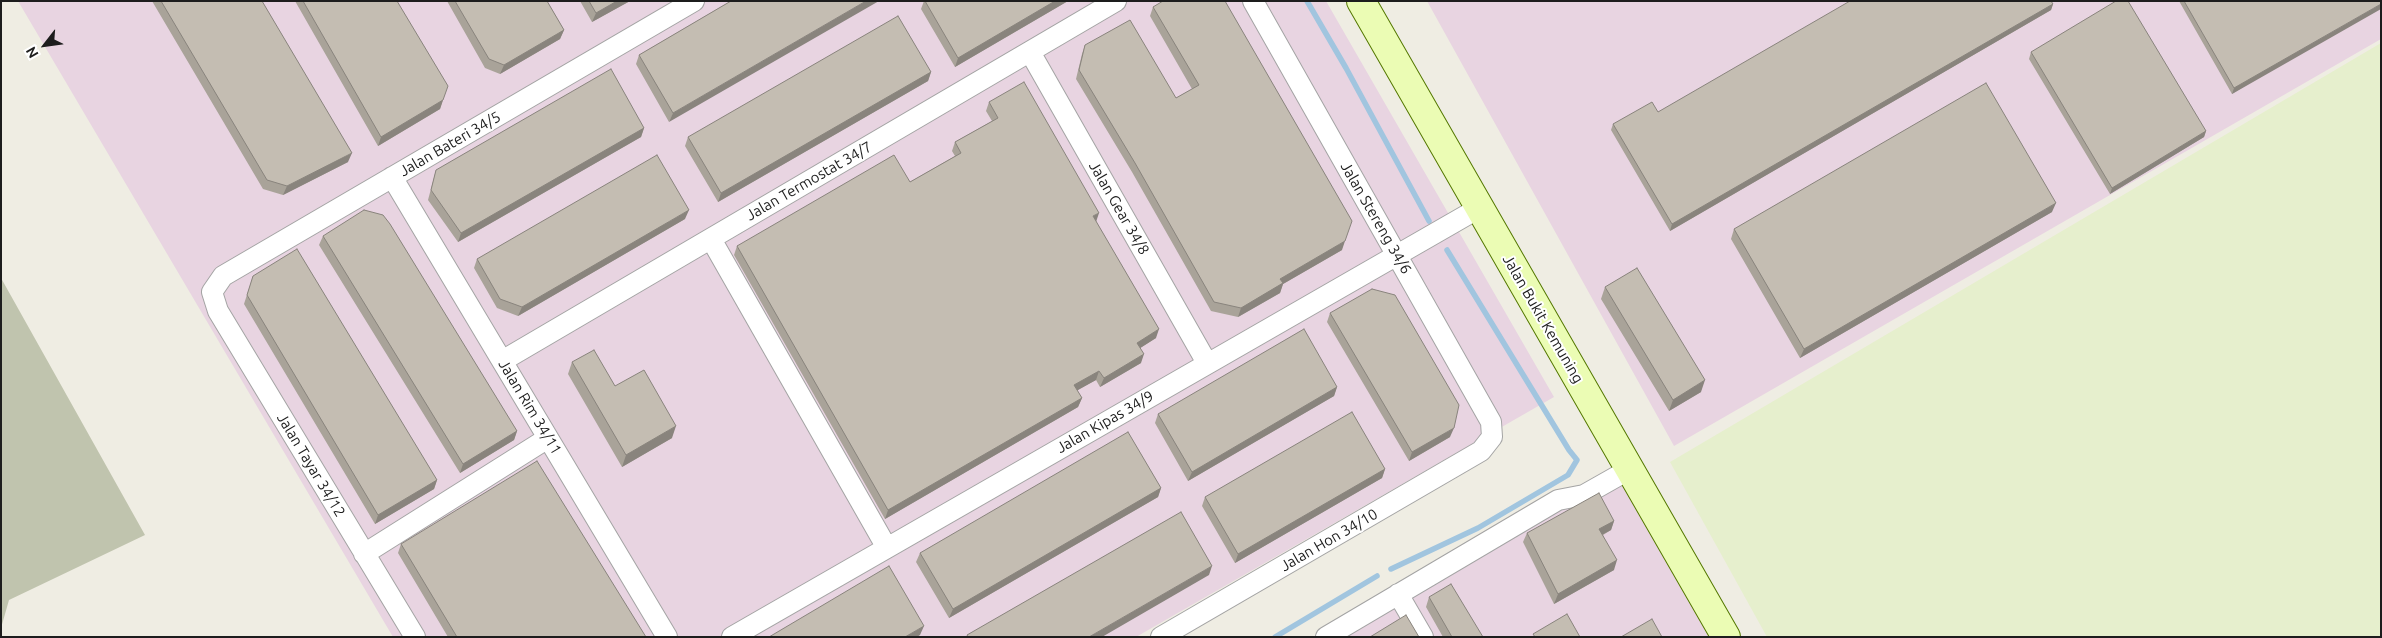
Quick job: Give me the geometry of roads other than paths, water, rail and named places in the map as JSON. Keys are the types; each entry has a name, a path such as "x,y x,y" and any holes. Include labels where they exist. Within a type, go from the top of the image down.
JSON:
{"main road":[{"name":"Jalan Bukit Kemuning","path":"1360,1 1726,637"}],"street":[{"name":"Jalan Bateri 34/5","path":"212,292 223,276 694,1"},
{"name":"Jalan Termostat 34/7","path":"502,361 1116,1"},
{"name":"Jalan Stereng 34/6","path":"1252,1 1490,422 1492,436"},
{"name":"Jalan Gear 34/8","path":"1030,52 1207,363"},
{"name":"Jalan Rim 34/11","path":"392,178 667,637"},
{"name":"Jalan Kipas 34/9","path":"732,637 1479,208"},
{"path":"711,239 887,548"},
{"name":"Jalan Tayar 34/12","path":"212,292 218,311 415,637"},
{"name":"Jalan Hon 34/10","path":"1161,637 1473,456 1481,451 1492,436"},
{"path":"364,554 548,438"},
{"path":"1326,637 1558,500 1584,496 1630,469"},
{"path":"1398,594 1423,637"}],"waterway":[{"path":"1307,1 1346,68 1429,221"},
{"path":"1391,569 1478,528 1568,475 1577,460 1569,450 1447,250"},
{"path":"1275,637 1377,576"}]}
